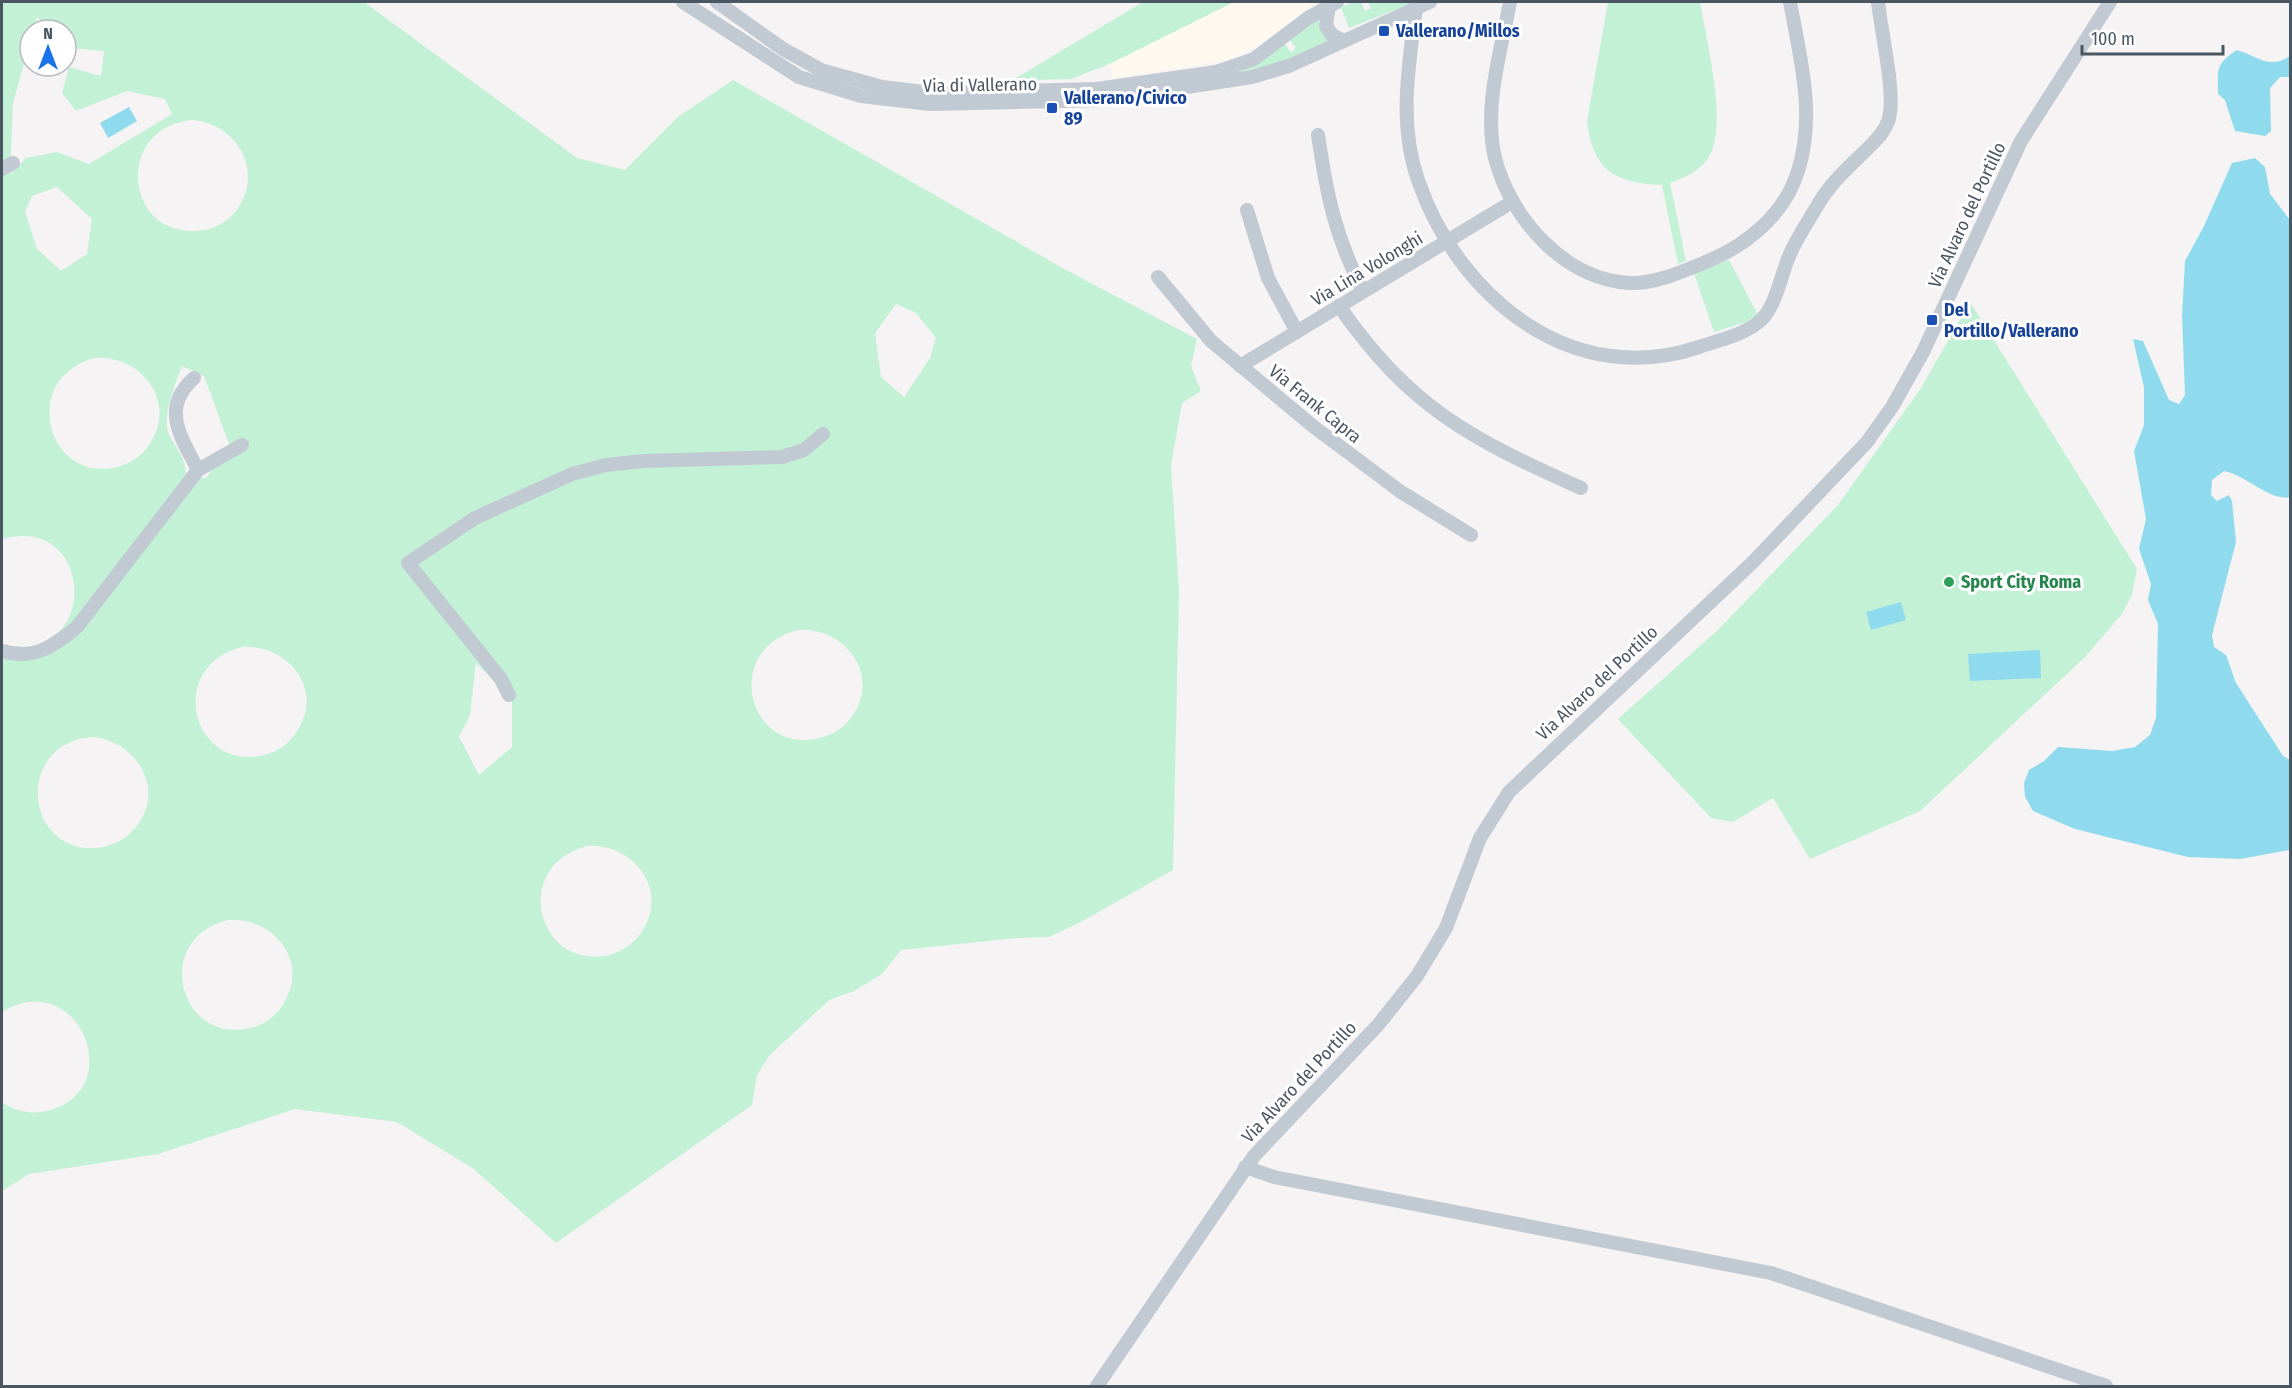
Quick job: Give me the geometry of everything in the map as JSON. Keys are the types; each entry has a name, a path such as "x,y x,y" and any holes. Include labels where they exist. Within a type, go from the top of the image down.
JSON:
{"street":[{"name":"Via di Vallerano","path":"683,2 799,77 861,96 914,103 1089,100 1151,94 1280,70 1430,2"},
{"name":"Via di Vallerano","path":"717,2 783,49 815,67 865,84 933,93 1107,88 1222,70 1241,65 1259,55 1333,3"},
{"path":"1510,2 1492,101 1491,126 1496,159 1512,202 1531,230 1552,248 1588,271 1619,282 1647,281 1719,256 1745,241 1762,227 1782,202 1797,175 1807,120 1806,92 1790,2"},
{"path":"1416,7 1407,82 1409,144 1420,188 1446,242 1475,281 1515,317 1549,337 1594,353 1622,358 1660,357 1700,347 1751,328 1767,312 1793,248 1826,191 1874,142 1888,122 1891,102 1878,2"},
{"name":"Via Alvaro del Portillo","path":"1097,1386 1245,1167 1378,1025 1417,976 1449,921 1480,838 1519,781 1730,584 1836,477 1872,436 1892,407 1923,352 2021,141 2110,2"},
{"path":"1333,3 1326,26 1332,35 1342,40"},
{"path":"1318,135 1333,220 1346,257 1363,291"},
{"name":"Via Lina Volonghi","path":"1240,366 1512,202"},
{"path":"1247,210 1271,285 1297,332"},
{"name":"Via Frank Capra","path":"1158,277 1204,334 1240,366 1357,461 1421,506 1471,535"},
{"path":"1339,306 1374,354 1428,406 1488,445 1581,488"},
{"path":"194,378 178,397 177,427 198,470"},
{"path":"509,694 501,680 408,563 475,518 572,474 606,465 644,460 782,457 804,450 823,434"},
{"path":"2,651 12,655 30,655 52,647 77,627 198,470 242,445"},
{"path":"1245,1167 1274,1177 1771,1273 2106,1386"}],"shaded area":[{"path":"1234,2 1317,2 1259,45 1239,56 1218,62 1113,78 1109,65"}],"green space":[{"path":"2,2 364,2 577,158 625,170 679,116 733,80 1066,270 1197,339 1191,366 1201,391 1182,403 1171,465 1179,591 1173,870 1079,923 1049,937 1016,938 901,950 882,974 854,991 829,1000 769,1056 757,1075 752,1105 556,1243 474,1169 397,1122 295,1109 158,1154 29,1174 2,1191 2,1102 25,1112 37,1112 50,1110 74,1098 86,1079 89,1057 84,1035 71,1017 52,1004 29,1002 2,1012 2,644 34,646 56,634 70,615 74,591 70,567 56,548 34,537 2,539","holes":["18,18 78,18 78,49 104,51 101,76 78,70 78,78 66,78 62,93 76,111 127,91 165,99 172,114 89,164 57,152 26,158 10,175 13,103 20,78 18,78","193,120 223,131 234,141 247,167 248,181 244,196 236,211 219,225 197,231 172,228 154,217 143,200 138,180 140,159 150,141 168,127","57,187 92,219 87,254 61,271 37,249 25,212 32,196","896,304 916,313 936,338 930,358 904,397 881,377 875,333","95,358 111,359 126,364 149,382 156,395 159,409 158,424 146,450 138,457 117,467 93,468 73,460 59,445 51,426 50,405 56,385 71,369","182,366 204,376 229,444 206,478 187,477 182,458 167,427 168,409","798,630 814,631 842,644 852,654 859,667 862,681 861,696 852,717 835,732 825,737 795,739 775,731 761,717 753,698 752,677 759,657 774,641","242,647 273,652 286,660 303,683 306,697 305,712 299,728 280,749 269,754 239,756 219,748 205,734 197,715 196,694 203,674 218,658","476,663 512,699 512,747 479,775 459,737 470,715","93,737 109,740 134,757 147,783 148,798 145,813 136,827 123,839 96,848 72,845 54,833 42,816 38,796 40,776 50,757 68,743","587,846 603,847 631,860 641,870 648,883 651,897 650,912 641,933 625,948 609,955 584,956 564,947 550,933 542,914 541,893 548,873 563,857","228,920 259,925 272,933 289,956 292,970 291,985 285,1001 275,1015 256,1027 225,1029 206,1021 191,1006 184,987 183,967 189,947 204,931"]},
{"path":"1143,2 1234,2 1109,64 1071,79 1011,81"},
{"path":"1353,2 1361,2 1365,11 1371,8 1368,2 1415,2 1349,28 1341,7"},
{"path":"1608,2 1700,2 1714,82 1716,126 1714,144 1704,163 1691,174 1670,183 1686,261 1678,264 1662,185 1631,181 1609,171 1601,163 1590,138 1587,121"},
{"path":"1319,17 1320,28 1331,40 1278,64 1230,74 1284,43 1291,52 1296,48 1289,39"},
{"path":"1729,260 1758,315 1746,322 1714,332 1694,273"},
{"name":"Sport City Roma","path":"1970,302 2137,569 2132,595 2122,614 2085,657 1920,811 1810,859 1773,798 1733,822 1711,818 1618,719 1718,630 1838,505 1921,388"}],"water":[{"path":"2237,50 2269,62 2283,60 2290,56 2290,77 2280,77 2270,88 2271,131 2265,136 2235,131 2225,100 2218,94 2219,68 2225,59"},
{"path":"129,107 137,121 108,138 100,123"},
{"path":"2255,158 2265,167 2270,194 2290,220 2290,497 2275,496 2241,477 2224,471 2212,480 2211,495 2217,501 2229,495 2232,501 2236,542 2212,635 2214,647 2226,655 2236,683 2283,756 2290,760 2290,850 2240,859 2188,857 2075,829 2033,811 2025,797 2024,783 2029,770 2044,761 2058,747 2112,751 2135,747 2150,735 2156,718 2158,624 2148,600 2151,584 2139,549 2146,519 2134,451 2144,425 2144,387 2133,339 2143,341 2169,400 2179,404 2185,395 2182,316 2185,261 2204,226 2232,163"},
{"path":"1901,602 1906,620 1871,630 1866,612"},
{"path":"2040,650 2041,678 1970,681 1968,654"}],"place":[{"name":"Vallerano/Millos","path":"1384,31"},
{"name":"Vallerano/Civico 89","path":"1052,108"},
{"name":"Del Portillo/Vallerano","path":"1932,320"},
{"name":"Sport City Roma","path":"1949,582"}]}
